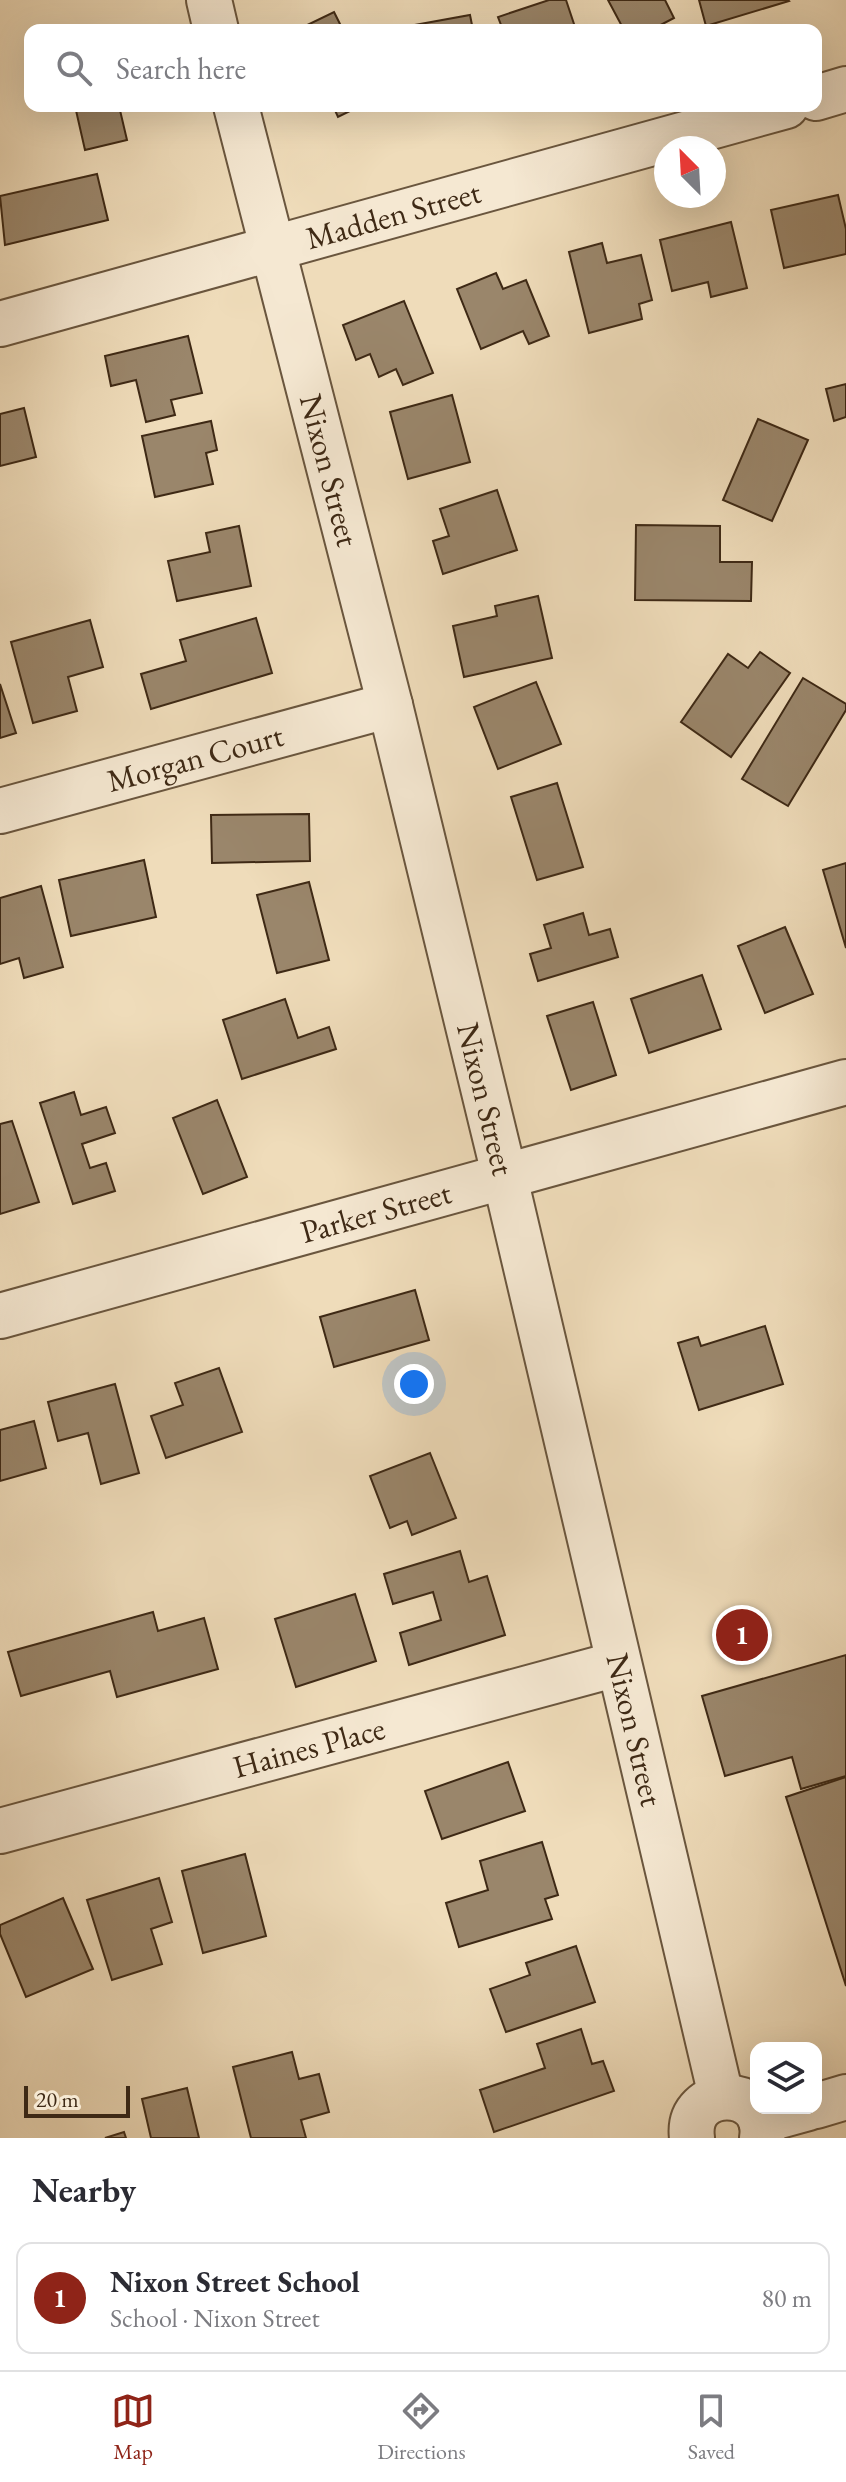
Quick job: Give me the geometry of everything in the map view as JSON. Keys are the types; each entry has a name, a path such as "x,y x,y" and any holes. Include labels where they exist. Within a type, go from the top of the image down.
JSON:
{"street":[{"path":"209,0 215,24"},
{"path":"822,96 846,89"},
{"name":"Nixon Street","path":"238,112 390,705 721,2096"},
{"name":"Madden Street","path":"0,324 765,112"},
{"name":"Morgan Court","path":"0,811 390,705"},
{"name":"Parker Street","path":"0,1316 846,1082"},
{"name":"Haines Place","path":"0,1831 617,1664"},
{"path":"692,2138 696,2114 702,2105 721,2096 744,2100 761,2130 795,2114"},
{"path":"822,2104 846,2097"}],"building":[{"path":"549,0 566,0 574,24 501,24 498,17"},
{"path":"608,0 665,0 674,18 662,24 621,24"},
{"path":"699,0 789,1 713,24 705,24"},
{"path":"334,12 340,24 309,24"},
{"path":"470,15 472,24 420,24"},
{"path":"76,112 120,112 127,140 85,150"},
{"path":"97,174 108,220 5,245 0,196"},
{"path":"838,195 846,229 846,254 784,268 771,210"},
{"path":"731,222 747,288 711,297 708,282 672,291 660,240"},
{"path":"602,243 607,263 641,255 652,300 639,304 642,319 589,333 569,252"},
{"path":"496,273 503,289 526,280 549,336 529,344 523,331 481,349 457,289"},
{"path":"404,301 433,373 403,385 396,369 379,377 370,354 356,360 343,325"},
{"path":"188,336 202,393 171,400 175,415 146,422 136,380 111,386 105,356"},
{"path":"846,384 846,417 834,421 826,389"},
{"path":"452,395 470,462 408,479 390,412"},
{"path":"24,408 36,457 0,466 0,414"},
{"path":"758,419 808,440 772,521 723,500"},
{"path":"211,421 217,450 206,453 213,484 155,497 142,436"},
{"path":"497,490 517,550 443,574 433,541 449,536 440,509"},
{"path":"636,525 720,526 720,562 752,562 751,601 635,600"},
{"path":"239,526 251,586 177,601 168,561 210,552 206,533"},
{"path":"538,596 552,658 464,677 453,626 497,616 495,606"},
{"path":"256,618 272,673 151,709 141,674 186,661 180,640"},
{"path":"90,620 103,667 68,677 77,711 33,723 11,642"},
{"path":"760,652 790,673 731,757 681,722 728,654 748,668"},
{"path":"803,678 846,704 846,710 788,806 742,779"},
{"path":"536,682 561,744 498,769 474,707"},
{"path":"0,684 16,733 0,738"},
{"path":"557,783 583,867 537,880 511,797"},
{"path":"309,814 310,861 212,863 211,815"},
{"path":"144,860 156,917 71,936 59,880"},
{"path":"846,863 846,948 823,870"},
{"path":"309,882 329,960 277,973 257,895"},
{"path":"41,886 63,967 24,978 19,958 0,964 0,898"},
{"path":"583,913 589,935 610,929 618,957 538,981 530,954 551,948 544,925"},
{"path":"785,927 813,994 765,1013 738,946"},
{"path":"702,975 721,1029 649,1053 631,999"},
{"path":"285,999 298,1038 329,1027 336,1049 242,1079 223,1020"},
{"path":"593,1002 616,1075 571,1090 547,1016"},
{"path":"74,1092 81,1115 106,1107 115,1133 82,1144 90,1168 106,1163 115,1191 73,1204 40,1103"},
{"path":"217,1100 247,1177 203,1194 173,1118"},
{"path":"12,1121 39,1202 0,1214 0,1124"},
{"path":"415,1290 429,1340 334,1367 320,1317"},
{"path":"765,1326 783,1384 699,1410 678,1343 698,1337 701,1346"},
{"path":"219,1368 242,1432 166,1458 151,1416 183,1405 175,1383"},
{"path":"115,1384 139,1473 101,1484 88,1433 58,1441 48,1402"},
{"path":"34,1421 46,1468 0,1481 0,1430"},
{"path":"430,1453 456,1518 412,1535 407,1521 390,1528 370,1476"},
{"path":"460,1551 469,1582 487,1576 505,1635 409,1665 400,1633 441,1620 433,1592 393,1604 384,1574"},
{"path":"355,1594 376,1661 296,1687 275,1619"},
{"path":"153,1612 158,1631 204,1618 218,1669 117,1697 110,1671 21,1696 8,1652"},
{"path":"846,1655 846,1776 801,1789 792,1757 725,1776 702,1696"},
{"path":"508,1762 525,1811 442,1839 425,1791"},
{"path":"846,1777 846,1986 786,1797"},
{"path":"542,1842 558,1895 545,1899 552,1919 459,1947 446,1903 488,1890 480,1861"},
{"path":"245,1854 266,1936 203,1953 182,1871"},
{"path":"159,1878 172,1922 151,1929 162,1964 112,1980 87,1900"},
{"path":"63,1898 93,1969 26,1997 0,1934 0,1925"},
{"path":"576,1946 595,2002 506,2032 490,1989 530,1975 526,1963"},
{"path":"581,2029 592,2064 603,2061 614,2091 494,2132 480,2090 545,2068 537,2044"},
{"path":"292,2052 299,2079 319,2074 329,2112 301,2120 306,2138 251,2138 233,2067"},
{"path":"187,2088 199,2138 151,2138 142,2099"},
{"path":"124,2132 126,2138 105,2138"}],"place":[{"name":"Nixon Street School","path":"742,1635"}]}
